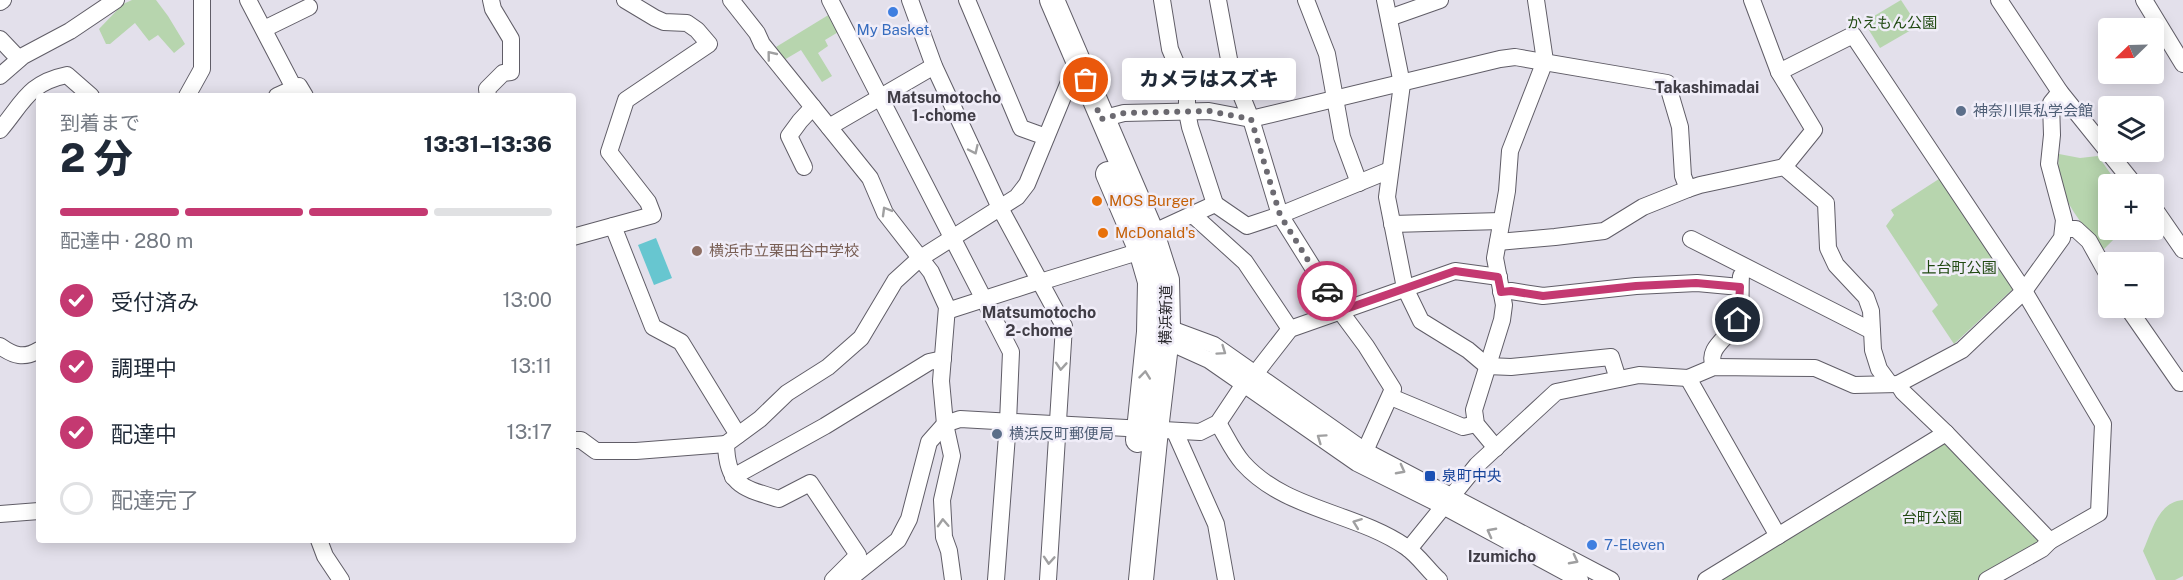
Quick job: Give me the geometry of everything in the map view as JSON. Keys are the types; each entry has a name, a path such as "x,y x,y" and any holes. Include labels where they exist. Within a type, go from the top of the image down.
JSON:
{"highway":[{"name":"横浜新道","path":"1051,1 1069,82 1146,242 1167,280 1159,331 1157,430 1141,580"},
{"name":"横浜新道","path":"1051,1 1101,119 1146,242"},
{"name":"横浜新道","path":"1129,580 1157,430"}],"street":[{"path":"0,76 19,59 70,31 116,0"},
{"path":"189,93 202,69 202,0"},
{"path":"248,0 299,92"},
{"path":"488,93 488,89 503,73 511,72 512,39 493,9 491,0"},
{"path":"576,236 653,215 648,202 609,152 626,100 709,44 697,30 687,23 664,22 625,0"},
{"path":"731,0 757,33 762,44 870,177 885,213 931,272 943,296 947,311 941,381 945,423 952,456 942,500 944,537 949,551 952,580"},
{"path":"830,0 1011,352 996,580"},
{"path":"910,0 934,66 1000,208 1064,326 1048,580"},
{"path":"967,0 1021,128 1046,137"},
{"path":"1162,0 1170,49 1187,84 1187,112 1190,126 1215,204 1247,226 1390,170"},
{"path":"1306,0 1327,54 1342,137 1359,183"},
{"path":"1385,0 1402,84 1387,197 1406,288 1421,321 1487,366 1511,367 1611,357 1617,379"},
{"path":"1389,18 1440,0"},
{"path":"1496,448 1476,424 1474,410 1502,320 1504,305 1495,258 1507,191 1510,151 1545,61 1536,0"},
{"path":"1498,242 1604,231 1643,207 1700,184 1784,167 1814,130 1779,72 1752,0"},
{"path":"1999,0 2060,92 2126,174"},
{"path":"2146,0 2183,64"},
{"path":"1221,1 1231,70 1251,119 1280,215 1340,311 1366,346 1393,389 1365,451"},
{"path":"264,29 287,8 309,7"},
{"path":"1779,72 1853,35 2024,291 2103,424 2099,513 1987,580"},
{"path":"0,39 19,59"},
{"path":"1101,119 1124,113 1209,111 1251,119 1515,57 1667,83 1680,127 1683,176 1688,189"},
{"path":"829,127 934,66"},
{"path":"0,130 26,94 55,77 67,75 88,93"},
{"path":"576,440 581,440 596,451 636,451 732,439 760,419 787,393 828,367 861,338 895,281 919,259 1017,197 1028,184 1069,82"},
{"path":"1409,549 1477,465 1556,392 1639,375 1688,378 1714,367 1815,368 1854,385 1894,384 1962,350 2024,291 2062,238 2064,220 2049,164 2052,135 2051,103 2060,92"},
{"path":"804,167 789,136 813,107"},
{"path":"1784,167 1826,203 1828,248 1836,265 1866,297 1871,311 1873,350 1879,369 1946,433 2050,541"},
{"path":"947,311 1040,282 1146,242 1215,204"},
{"path":"1193,215 1245,262 1290,329"},
{"path":"1392,224 1501,221"},
{"path":"2164,222 2183,250"},
{"path":"613,226 653,327 681,342 732,439 727,461 733,477 745,489 779,499 810,483 858,555 833,580"},
{"path":"2064,229 2076,229 2089,241 2098,257"},
{"path":"1691,238 1872,331"},
{"path":"1714,367 1712,353 1738,320 1742,264"},
{"path":"848,580 898,540 909,519 929,442 945,423 960,419 1200,432 1218,423 1290,329 1455,271 1500,285 1511,291 1543,296 1636,286 1696,283 1740,287"},
{"path":"2135,318 2180,382 2183,380"},
{"path":"1159,331 1214,345 1250,379 1357,464 1447,501 1611,580"},
{"path":"0,346 20,357 36,351"},
{"path":"733,477 825,426 929,362 938,358 943,359"},
{"path":"1688,378 1778,536"},
{"path":"1250,379 1570,578"},
{"path":"1391,397 1463,427 1476,424"},
{"path":"1218,423 1242,462 1263,481 1282,493 1365,526 1409,549 1438,580"},
{"path":"1157,430 1216,524 1226,580"},
{"path":"1706,580 1946,433"},
{"path":"0,514 36,511"},
{"path":"321,543 325,556 341,580"}],"green space":[{"path":"132,0 156,0 185,44 174,53 158,35 149,41 135,23 110,44 106,44 99,29 123,4"},
{"name":"かえもん公園","path":"1901,0 1918,26 1880,48 1864,22"},
{"path":"830,14 840,31 825,40 828,46 818,53 832,76 822,82 801,50 784,60 776,47"},
{"path":"2059,154 2080,158 2098,156 2098,162 2102,162 2111,174 2098,174 2098,240 2113,240 2104,249 2070,206 2060,182"},
{"name":"上台町公園","path":"1942,177 2016,286 1954,344 1932,311 1938,305 1886,226 1894,215 1891,210"},
{"name":"台町公園","path":"1941,439 2040,538 2040,546 1982,580 1713,580"},
{"path":"2183,500 2183,576 2175,580 2156,580 2143,551 2162,512 2174,502"}],"water":[{"path":"656,238 672,278 654,285 638,245"}],"way so far":[{"path":"1086,80 1101,119 1124,113 1209,111 1251,119 1280,215 1327,291"}],"place":[{"name":"My Basket","path":"893,12"},
{"name":"カメラはスズキ","path":"1086,80"},
{"name":"神奈川県私学会館","path":"1961,111"},
{"name":"MOS Burger","path":"1097,201"},
{"name":"McDonald's","path":"1103,233"},
{"name":"横浜市立栗田谷中学校","path":"697,251"},
{"name":"横浜反町郵便局","path":"997,434"},
{"name":"泉町中央","path":"1430,476"},
{"name":"7-Eleven","path":"1592,545"}],"district":[{"name":"Takashimadai","path":"1707,87"},
{"name":"Matsumotocho 1-chome","path":"944,106"},
{"name":"Matsumotocho 2-chome","path":"1039,321"},
{"name":"Izumicho","path":"1502,556"}],"route":[{"path":"1327,291 1340,311 1461,270 1498,277 1501,292 1511,291 1543,296 1636,286 1696,283 1740,287 1738,320"}]}
